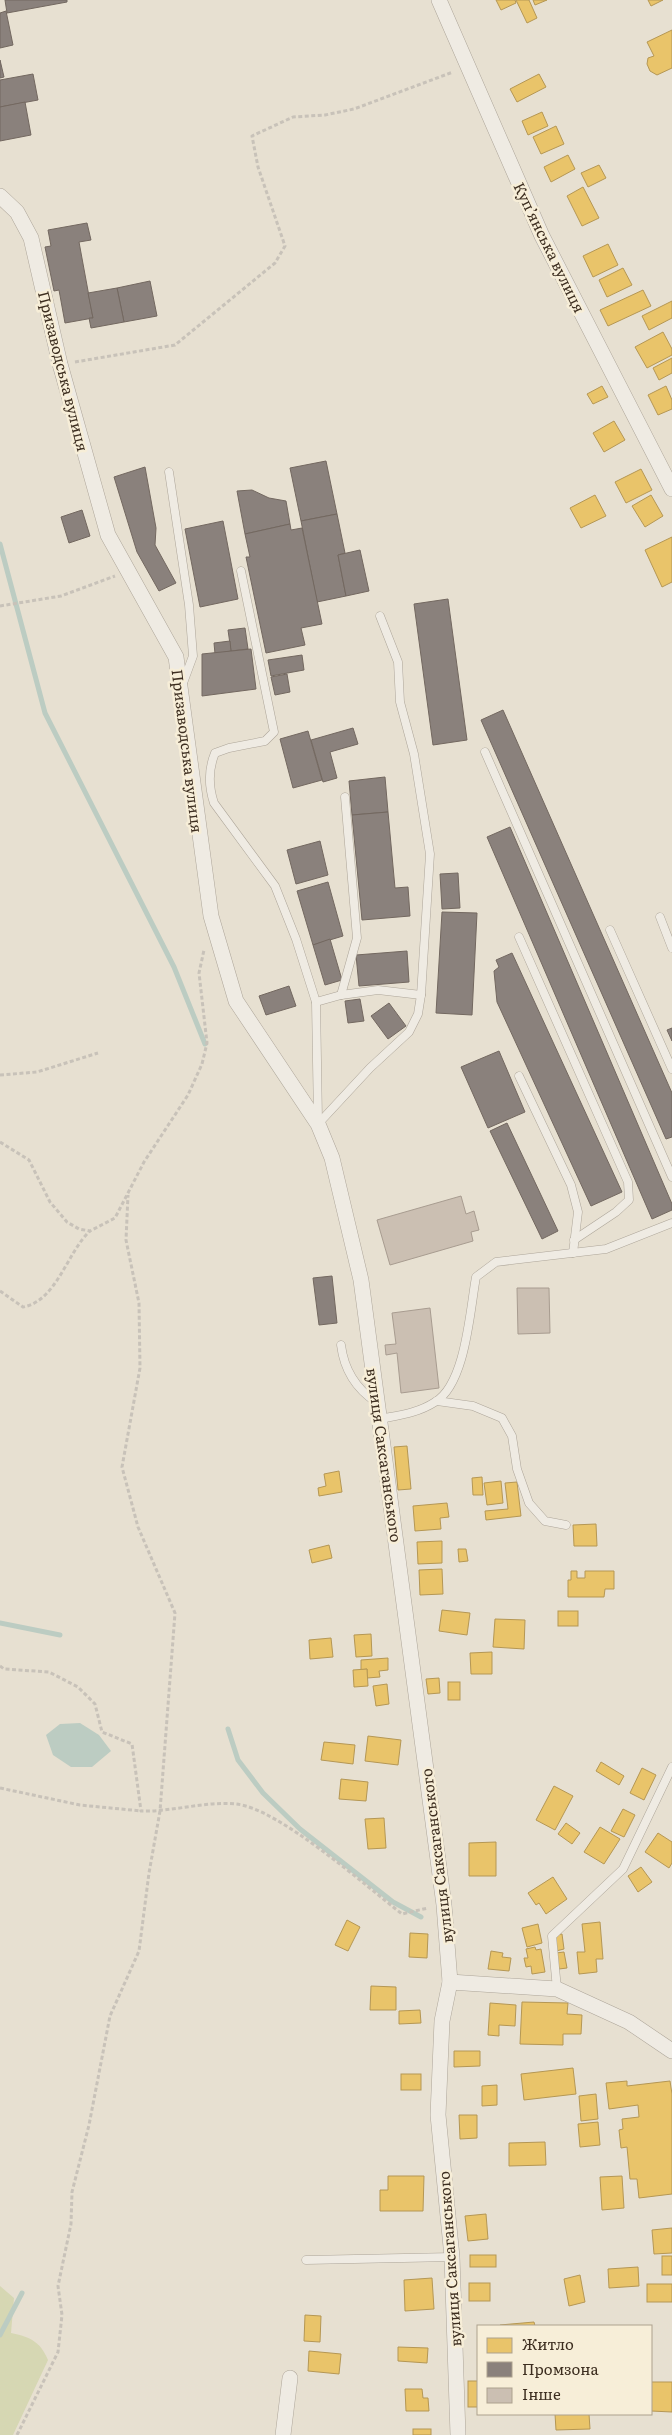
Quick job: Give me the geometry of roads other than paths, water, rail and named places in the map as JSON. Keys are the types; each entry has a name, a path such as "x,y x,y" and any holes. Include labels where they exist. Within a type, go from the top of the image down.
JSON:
{"street":[{"name":"Купʼянська вулиця","path":"439,0 542,236 672,489"},
{"name":"Призаводська вулиця","path":"0,196 17,212 31,238 60,364 108,535 176,657 212,916 236,1001 318,1124 332,1158 361,1280"},
{"name":"вулиця Саксаганського","path":"361,1280 444,1905 450,1982 442,2021 438,2115 452,2257 458,2435"},
{"path":"450,1982 557,1989 629,2022 672,2051"},
{"path":"283,2435 290,2378"}],"lane":[{"path":"169,472 189,604 193,656 181,687"},
{"path":"240,571 274,732 265,741 229,748 215,753 210,766 209,789 214,802 275,886 296,939 316,1002 318,1124"},
{"path":"318,1124 370,1068 409,1032 418,1014 421,994 430,854 414,754 400,702 398,662 380,616"},
{"path":"485,752 672,1177"},
{"path":"191,769 210,766"},
{"path":"341,995 357,938 345,797"},
{"path":"660,916 672,948"},
{"path":"610,930 672,1069"},
{"path":"519,937 628,1182 629,1200 616,1212 574,1240"},
{"path":"316,1002 341,995 378,990 421,994"},
{"path":"519,1076 571,1185 578,1212 572,1253"},
{"path":"341,1344 343,1363 362,1393 379,1411 414,1412 437,1401 452,1382 460,1366 476,1277 496,1262 606,1249 672,1223"},
{"path":"437,1401 473,1406 502,1418 512,1436 517,1469 529,1503 545,1521 566,1525"},
{"path":"557,1989 552,1936 623,1869 672,1766"},
{"path":"306,2260 452,2257"}],"waterway":[{"path":"0,544 45,713 174,967 205,1044"},
{"path":"0,1623 60,1635"},
{"path":"228,1729 238,1760 263,1793 300,1829 393,1902 421,1917"},
{"path":"0,2335 22,2293"}]}
